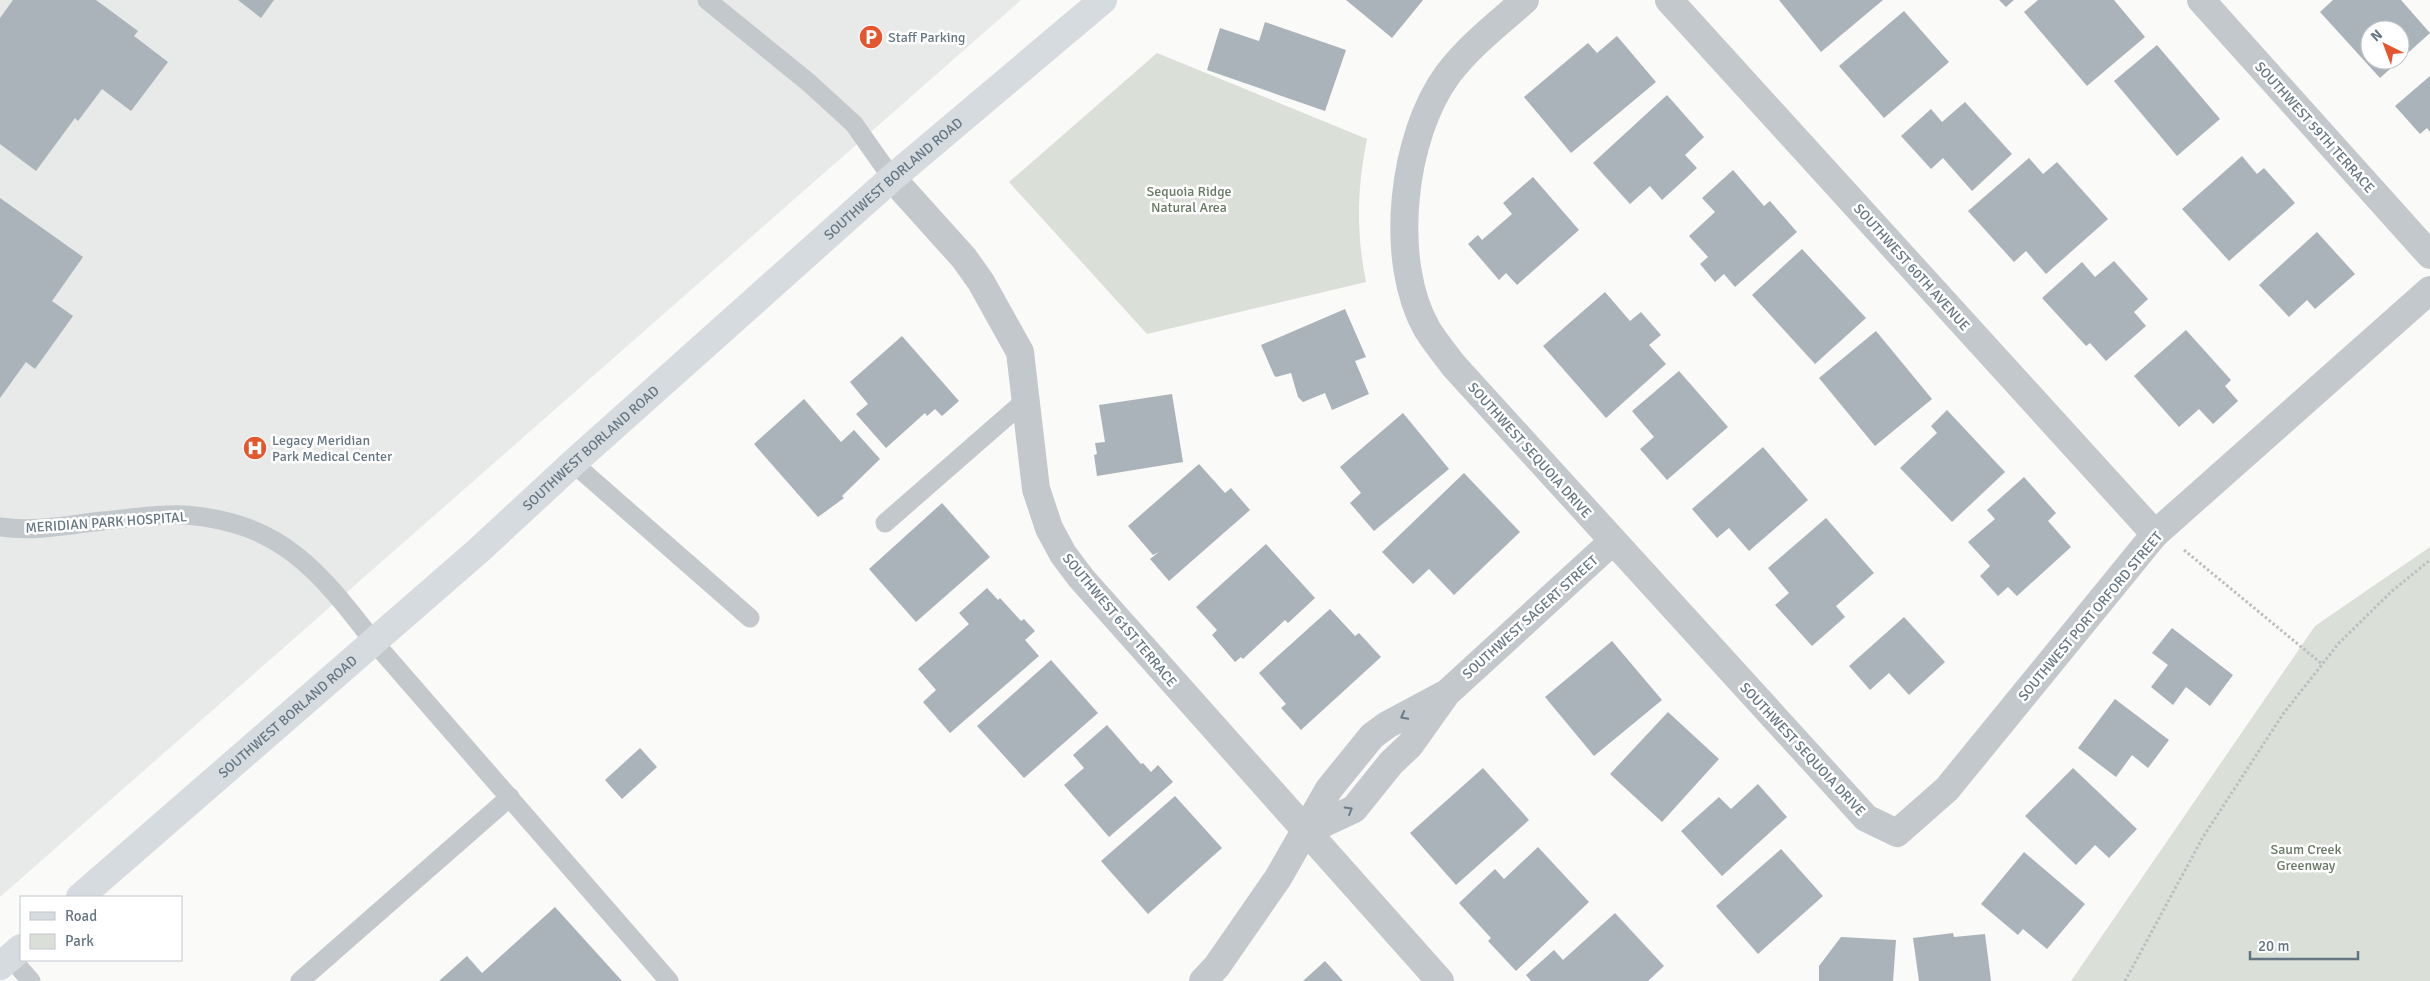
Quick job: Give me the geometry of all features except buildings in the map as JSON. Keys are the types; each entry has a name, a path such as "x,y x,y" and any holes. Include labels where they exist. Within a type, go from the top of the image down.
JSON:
{"main road":[{"name":"SOUTHWEST BORLAND ROAD","path":"81,896 478,551 573,462 892,178 1103,0"}],"street":[{"name":"SOUTHWEST SEQUOIA DRIVE","path":"1525,0 1470,50 1448,75 1426,113 1413,152 1405,200 1404,247 1415,298 1427,328 1454,366 1866,818 1897,833"},
{"name":"SOUTHWEST 60TH AVENUE","path":"1669,0 2158,532"},
{"name":"SOUTHWEST 59TH TERRACE","path":"2201,0 2430,255"},
{"name":"SOUTHWEST 61ST TERRACE","path":"892,178 964,258 981,282 1020,352 1036,489 1049,528 1063,554 1081,578 1305,832 1440,981"},
{"name":"SOUTHWEST PORT ORFORD STREET","path":"1897,833 1947,789 2158,532 2430,290"},
{"name":"SOUTHWEST SAGERT STREET","path":"1305,832 1354,809 1391,763 1410,745 1447,693 1613,541"},
{"path":"1203,981 1217,966 1242,932 1305,832"}],"lane":[{"path":"707,0 808,82 847,118 892,178"},
{"path":"885,523 1026,400"},
{"path":"573,462 750,618"},
{"name":"MERIDIAN PARK HOSPITAL","path":"0,527 37,529 184,515 217,519 251,530 272,540 305,561 334,591 374,642 668,981"},
{"path":"300,981 510,797"},
{"path":"10,957 31,981"}],"path":[{"path":"2158,532 2322,664"},
{"path":"2125,981 2203,837 2283,714 2339,643 2392,591 2430,560"}],"shaded area":[{"name":"Legacy Meridian Park Medical Center","path":"0,0 1021,0 0,897"}],"green space":[{"name":"Sequoia Ridge Natural Area","path":"1157,53 1367,139 1361,175 1359,210 1359,228 1366,282 1147,334 1009,182"},
{"name":"Saum Creek Greenway","path":"2430,547 2430,981 2071,981 2315,626"}],"place":[{"name":"Staff Parking","path":"871,37"},
{"name":"Legacy Meridian Park Medical Center","path":"255,448"}]}
